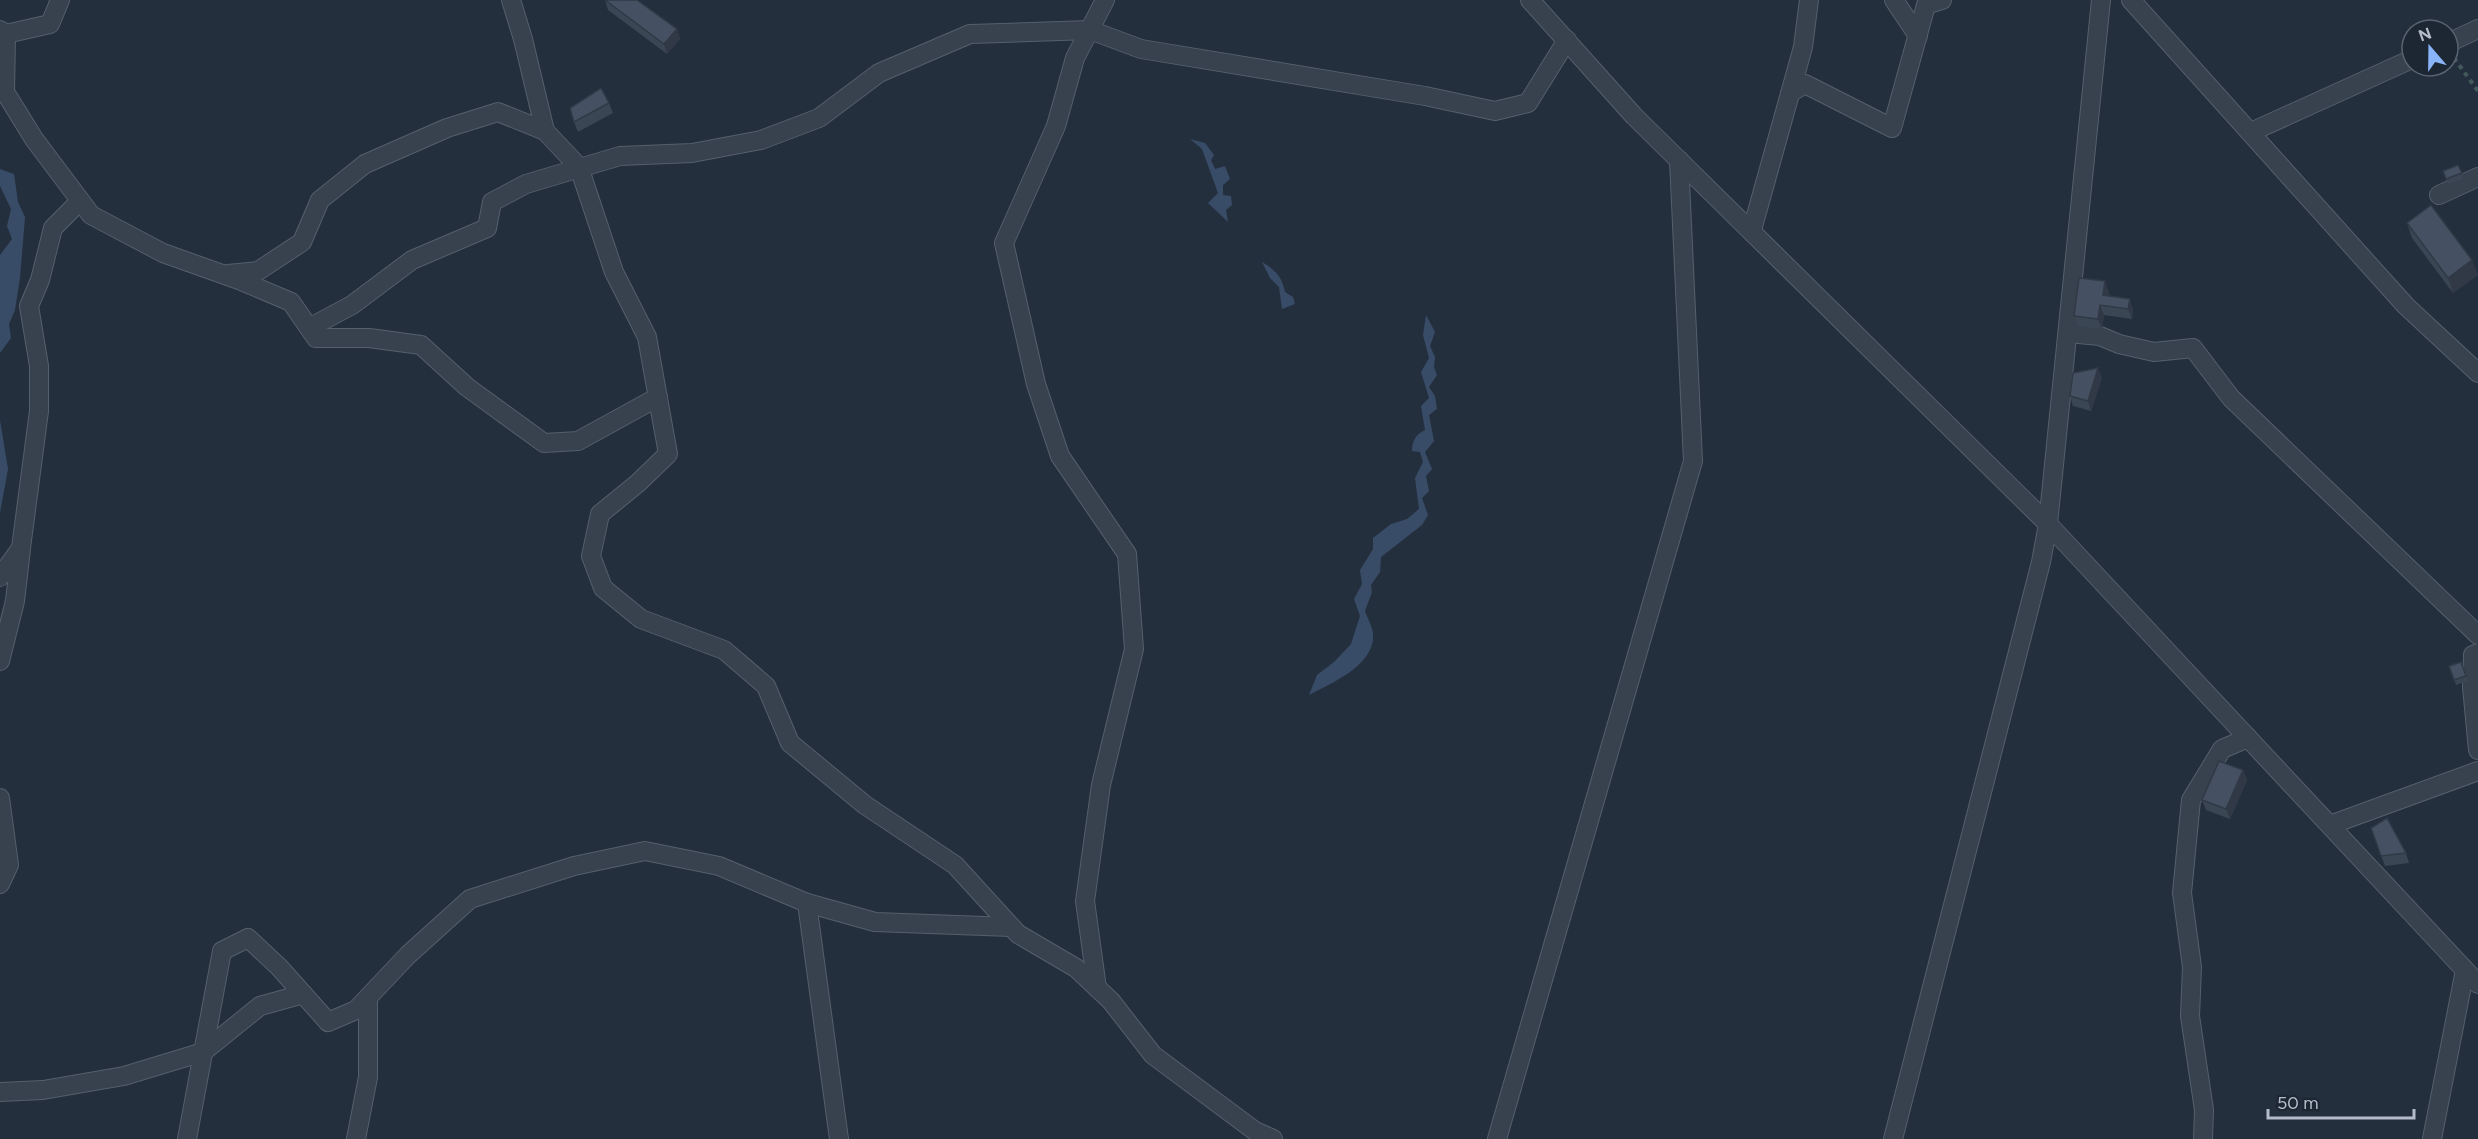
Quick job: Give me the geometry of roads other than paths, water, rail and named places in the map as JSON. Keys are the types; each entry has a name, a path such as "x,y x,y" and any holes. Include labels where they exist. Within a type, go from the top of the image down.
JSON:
{"street":[{"path":"60,0 50,24 3,32 6,92 34,139 91,215 163,253 223,274 291,302 316,338 369,338 422,345 467,387 544,443 578,441 658,397"},
{"path":"510,0 523,39 545,131"},
{"path":"1097,988 1085,901 1101,785 1134,649 1127,554 1060,456 1036,384 1004,243 1056,126 1076,58 1105,0"},
{"path":"1530,0 1634,116 2048,524 2478,984"},
{"path":"1752,230 1803,47 1809,0"},
{"path":"1894,0 1918,36"},
{"path":"1893,1139 2038,573 2048,524 2101,0"},
{"path":"2131,0 2406,306 2478,373"},
{"path":"1790,93 1805,84 1892,128 1918,36 1932,2"},
{"path":"2460,37 2478,29"},
{"path":"309,328 352,305 412,260 487,228 492,202 526,184 620,156 692,153 761,140 819,118 879,73 970,34 1090,30 1142,49 1425,96 1495,111 1528,103 1567,40"},
{"path":"2251,132 2400,64"},
{"path":"223,274 258,271 302,242 320,200 365,165 436,132 498,112 545,131 579,167 600,237 614,272 646,337 668,454 638,483 600,513 591,556 603,588 641,620 724,650 766,686 790,743 865,805 955,865 1018,934 1076,968 1111,1001 1153,1055 1255,1131 1273,1139"},
{"path":"1497,1139 1693,461 1679,160"},
{"path":"2439,195 2478,177"},
{"path":"0,662 15,602 39,411 39,366 29,306 40,280 53,228 80,201"},
{"path":"2067,333 2100,336 2119,344 2154,352 2193,348 2231,398 2478,635"},
{"path":"0,577 21,548"},
{"path":"2478,653 2473,655 2472,687 2478,750"},
{"path":"2203,1139 2204,1110 2190,1016 2192,967 2182,893 2191,800 2222,749 2248,738"},
{"path":"2330,825 2478,771"},
{"path":"0,798 9,865 0,884"},
{"path":"187,1139 222,951 248,938 328,1022 356,1010 408,955 470,899 574,866 645,852 718,866 807,903 874,922 1011,927"},
{"path":"807,903 839,1139"},
{"path":"2432,1139 2464,970"},
{"path":"0,1092 43,1090 124,1076 203,1052 260,1006 303,994"},
{"path":"356,1139 368,1077 368,998"}],"water":[{"path":"1190,139 1205,143 1214,155 1211,160 1215,169 1225,166 1230,179 1223,185 1223,195 1231,196 1232,205 1226,210 1228,222 1208,203 1218,193 1202,149"},
{"path":"0,169 14,174 18,202 25,217 20,278 15,310 9,324 11,338 0,353 0,255 12,239 7,226 11,209 0,186"},
{"path":"1262,262 1278,274 1285,292 1293,297 1295,304 1282,309 1279,287 1270,278"},
{"path":"1426,315 1435,332 1430,346 1435,357 1434,367 1437,375 1429,387 1435,396 1437,409 1429,415 1434,441 1425,452 1432,469 1426,476 1429,491 1422,498 1428,515 1422,525 1381,557 1380,572 1371,585 1372,592 1365,611 1373,633 1368,654 1351,672 1309,695 1317,675 1334,662 1351,644 1360,616 1354,599 1362,584 1360,570 1373,549 1373,538 1391,524 1407,519 1419,509 1415,478 1423,462 1420,452 1412,451 1415,438 1425,430 1421,406 1429,398 1421,372 1429,358 1423,335"},
{"path":"0,420 8,469 0,513"}]}
